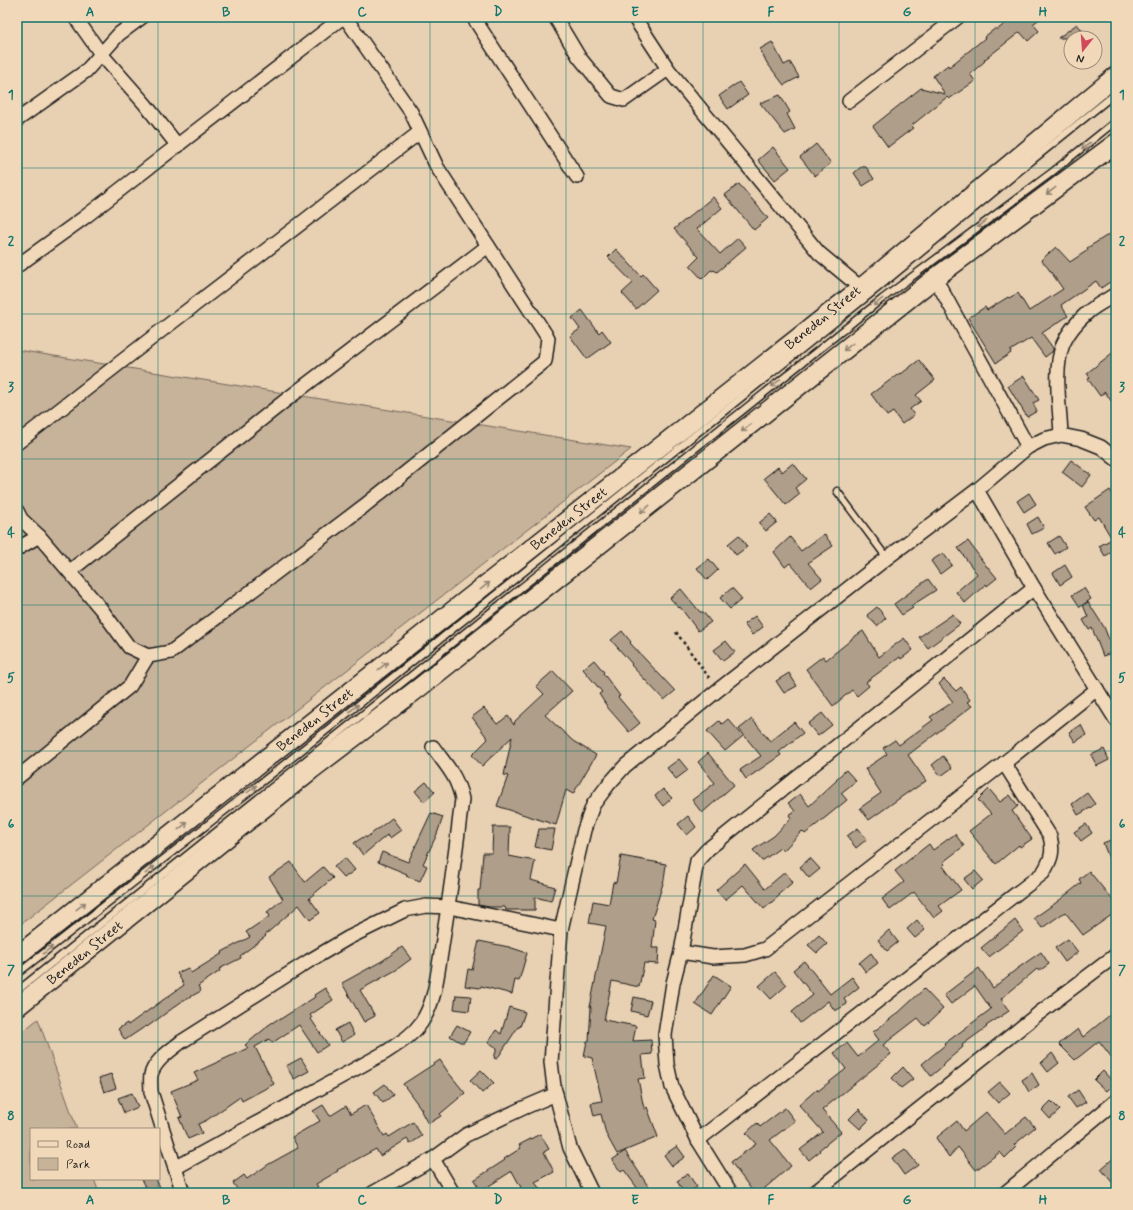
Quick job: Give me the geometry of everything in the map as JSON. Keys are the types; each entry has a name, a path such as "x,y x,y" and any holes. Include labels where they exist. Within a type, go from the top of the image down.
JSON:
{"main road":[{"name":"Beneden Street","path":"17,956 861,288 1116,76"},
{"name":"Beneden Street","path":"17,1007 311,770 420,687 935,278 1116,143"}],"street":[{"path":"75,17 101,54 145,104 178,146"},
{"path":"17,120 86,71 119,34 142,17"},
{"path":"17,266 85,217 344,17 411,112 437,168 548,338 545,361 364,506 171,652 148,656 129,647 70,571 21,518 17,511"},
{"path":"473,17 577,177"},
{"path":"555,17 579,57 611,96 624,100 668,69"},
{"path":"634,17 668,69 819,253 861,288"},
{"path":"849,101 958,17"},
{"path":"17,443 420,132"},
{"path":"70,571 286,400 488,246"},
{"path":"935,278 1028,447"},
{"path":"1061,435 1058,374 1064,343 1077,323 1089,311 1116,294"},
{"path":"592,1193 570,1148 556,1094 551,1062 562,930 584,830 593,805 624,766 718,690 977,490 1028,447 1044,439 1061,435 1081,439 1101,447 1116,459"},
{"path":"977,490 1034,588 1116,720"},
{"path":"17,549 39,536"},
{"path":"731,1193 698,1140 672,1087 667,1064 665,1034 673,983 681,952 698,861 708,850 1034,588"},
{"path":"17,778 130,686 148,656"},
{"path":"681,952 713,957 745,955 765,949 1097,689"},
{"path":"175,1168 386,1052 415,1031 422,1022 430,1008 436,977 448,907 462,799 459,786 452,772 433,747"},
{"path":"698,1140 1043,873 1050,862 1053,847 1050,836 1004,763"},
{"path":"183,1193 151,1092 151,1075 156,1065 162,1057 181,1042 348,938 405,910 426,906 448,907 562,930"},
{"path":"814,1193 1038,1014 1116,955"},
{"path":"373,1193 433,1159 466,1136 521,1109 556,1094"},
{"path":"1006,1193 1116,1101"},
{"path":"433,1159 453,1193"}],"lane":[{"path":"17,974 272,774 878,288 1034,158 1116,93"},
{"path":"17,991 882,299 1051,174 1116,121"},
{"path":"837,491 887,558"}],"path":[{"path":"676,632 718,690"}],"green space":[{"path":"17,350 631,449 17,927"},
{"path":"38,1019 77,1128 30,1128 30,1180 94,1180 99,1193 17,1193 17,1036"}],"building":[{"path":"1013,17 1042,17 1033,24 1039,31 1028,41 1020,32 984,60 985,61 970,74 975,81 949,99 947,97 911,126 913,128 888,147 873,126 921,88 945,94 933,76 948,65 949,67 985,38 984,37 996,28 997,30"},
{"path":"1077,24 1082,30 1069,30"},
{"path":"772,42 784,65 790,62 799,77 784,85 767,63 760,49"},
{"path":"739,82 748,95 728,109 719,96"},
{"path":"780,95 790,112 787,114 795,129 785,134 760,103"},
{"path":"816,144 831,163 815,176 800,157"},
{"path":"773,147 790,168 775,180 758,160"},
{"path":"861,167 866,167 874,179 863,186 854,173"},
{"path":"739,184 768,218 754,230 725,195"},
{"path":"713,197 722,208 697,229 720,254 738,238 746,247 717,272 711,270 702,279 690,266 699,257 674,229"},
{"path":"1116,230 1116,278 1101,288 1096,281 1061,305 1068,316 1042,333 1053,348 1053,351 1045,357 1031,338 1010,351 1011,353 996,363 968,318 985,307 987,310 1008,297 1009,298 1018,293 1029,311 1063,289 1041,260 1056,247 1070,262 1088,250 1087,248"},
{"path":"616,249 641,276 643,274 657,290 636,309 622,293 633,283 608,257"},
{"path":"582,310 599,333 602,330 611,342 587,359 570,336 580,329 572,318"},
{"path":"1116,350 1116,408 1105,392 1100,396 1088,379 1090,378 1087,373"},
{"path":"919,360 935,380 916,395 921,401 910,409 914,415 902,424 893,412 887,416 871,394"},
{"path":"1024,376 1039,400 1033,403 1037,411 1027,417 1008,386"},
{"path":"1071,460 1091,475 1082,487 1062,472"},
{"path":"793,463 806,479 795,488 800,494 786,505 764,478 778,467 782,472"},
{"path":"1110,490 1116,499 1116,550 1105,556 1099,546 1112,539 1099,517 1094,520 1085,507"},
{"path":"1029,493 1036,504 1024,512 1017,501"},
{"path":"770,514 777,522 766,531 759,523"},
{"path":"1038,517 1044,528 1032,534 1027,524"},
{"path":"824,534 833,546 808,563 822,579 811,588 790,563 785,567 774,552 790,537 801,551"},
{"path":"739,535 747,547 736,555 728,544"},
{"path":"1059,536 1066,547 1055,554 1048,543"},
{"path":"968,541 997,578 987,586 986,584 965,603 956,592 977,574 958,548"},
{"path":"943,553 952,565 940,574 931,561"},
{"path":"709,559 718,570 707,580 697,568"},
{"path":"1065,565 1072,577 1060,585 1053,573"},
{"path":"928,579 936,590 911,606 913,608 902,615 894,604"},
{"path":"732,588 742,599 730,609 720,598"},
{"path":"1084,588 1091,599 1080,607 1072,595"},
{"path":"681,589 700,612 703,612 711,622 698,631 680,607 679,608 670,598"},
{"path":"1088,602 1104,627 1114,652 1103,656 1092,628 1089,630 1083,620 1088,617 1083,605"},
{"path":"877,607 886,618 877,626 867,615"},
{"path":"953,614 960,624 928,648 919,637"},
{"path":"755,616 763,627 752,635 744,624"},
{"path":"622,631 631,642 630,643 675,691 664,700 631,665 632,664 611,640"},
{"path":"863,631 879,657 904,638 913,650 901,659 900,657 866,682 869,686 857,696 852,690 833,706 806,669 823,656 826,660"},
{"path":"726,641 735,652 723,661 714,650"},
{"path":"594,660 620,696 618,697 640,723 629,732 608,708 599,694 602,692 583,669"},
{"path":"553,671 572,691 545,715 573,741 596,755 573,794 566,790 556,825 497,806 508,776 504,775 512,737 482,766 472,755 488,739 472,717 484,708 497,724 508,716 514,725 515,721 544,694 536,686"},
{"path":"789,673 797,686 784,693 776,681"},
{"path":"944,679 956,691 961,687 970,700 967,702 972,706 908,755 926,781 869,820 860,808 881,793 865,769 887,754 883,748 895,740 899,745 933,720 930,717 953,702 939,684"},
{"path":"822,713 832,725 818,736 808,724"},
{"path":"728,719 743,736 725,751 707,731 719,721 722,724"},
{"path":"752,719 770,741 794,722 803,733 779,752 781,755 746,779 740,770 761,756 739,729"},
{"path":"1081,725 1086,735 1075,742 1069,732"},
{"path":"1104,749 1109,760 1097,766 1091,755"},
{"path":"708,753 734,785 702,813 692,800 715,783 698,762"},
{"path":"943,756 952,768 941,776 932,765"},
{"path":"679,759 688,770 676,779 667,768"},
{"path":"846,770 856,781 841,793 847,800 805,834 802,831 783,851 780,848 762,861 753,850 774,836 791,818 789,815 795,811 788,803 800,794 809,806"},
{"path":"426,782 435,792 424,802 415,791"},
{"path":"663,789 672,798 663,806 655,796"},
{"path":"989,789 1000,802 1010,795 1018,806 1012,811 1032,839 1020,847 1019,845 996,864 969,831 991,814 978,800"},
{"path":"1087,793 1095,804 1078,815 1072,804"},
{"path":"431,813 443,817 423,864 427,866 420,881 406,876 407,874 378,862 382,852 408,862"},
{"path":"688,816 696,827 687,835 678,824"},
{"path":"392,818 401,830 390,838 387,835 363,855 354,843 365,836 366,838"},
{"path":"1086,824 1092,833 1081,841 1074,832"},
{"path":"493,827 510,827 509,856 535,861 531,880 555,887 551,901 535,897 535,910 506,910 505,907 478,905 478,890 480,890 483,853 492,853"},
{"path":"858,828 867,839 856,848 847,836"},
{"path":"539,829 555,829 551,850 535,847"},
{"path":"955,834 964,846 943,862 945,864 943,866 961,890 939,906 943,911 934,918 914,892 890,910 882,899 904,882 895,871 929,844 933,850"},
{"path":"1116,838 1116,874 1115,874 1103,843"},
{"path":"621,856 666,864 664,880 652,919 655,920 652,948 659,948 658,964 644,963 639,987 612,981 604,1020 636,1026 633,1041 651,1040 652,1054 642,1055 645,1078 638,1079 644,1109 647,1107 658,1137 617,1154 606,1134 601,1114 594,1116 591,1103 602,1101 592,1058 584,1056 587,1041 589,1041 590,1007 606,926 589,923 593,901 609,904 613,882 616,883"},
{"path":"345,858 355,870 344,878 334,867"},
{"path":"810,858 820,869 809,878 800,867"},
{"path":"291,862 305,882 323,867 333,878 309,898 320,913 310,920 299,905 265,935 266,936 240,956 241,958 219,969 220,971 198,986 201,991 181,1002 147,1027 146,1026 125,1040 118,1029 127,1023 128,1025 184,985 177,973 188,968 191,973 223,953 222,952 250,937 246,932 270,916 267,912 283,899 269,877"},
{"path":"745,864 765,889 785,872 793,882 764,909 743,885 725,900 716,890"},
{"path":"975,871 983,880 972,889 964,879"},
{"path":"1089,871 1116,904 1116,912 1083,935 1065,912 1042,928 1034,918 1081,883 1079,879"},
{"path":"917,920 925,930 915,938 907,929"},
{"path":"1015,920 1023,931 989,957 981,948"},
{"path":"889,930 898,942 887,951 878,940"},
{"path":"819,935 827,944 817,953 808,945"},
{"path":"1068,939 1078,952 1065,962 1055,948"},
{"path":"479,941 509,947 527,953 519,981 515,980 512,994 481,986 480,988 465,986 468,969 472,970"},
{"path":"402,947 411,959 396,970 360,990 375,1016 364,1022 342,983 382,961"},
{"path":"1041,952 1049,964 1039,971 1037,969 1001,999 1009,1011 986,1026 987,1027 962,1045 963,1047 931,1076 922,1064 945,1045 944,1044 991,1009 975,986 951,1004 944,995 979,968 993,988"},
{"path":"871,953 878,963 866,972 859,963"},
{"path":"804,961 830,994 852,977 859,987 844,999 847,1004 835,1011 828,1001 800,1023 792,1012 813,995 793,970"},
{"path":"775,972 787,985 771,999 759,986"},
{"path":"714,975 731,986 712,1015 695,1004"},
{"path":"325,988 333,1000 310,1015 312,1018 311,1019 328,1045 317,1052 299,1025 272,1043 269,1039 255,1047 274,1084 242,1101 240,1097 207,1120 198,1124 202,1133 188,1139 179,1118 182,1117 171,1091 198,1080 194,1073 248,1048 245,1045 267,1026 315,997 314,995"},
{"path":"924,989 943,1009 925,1026 918,1018 883,1045 891,1054 822,1110 841,1132 809,1160 800,1150 823,1132 799,1105 817,1089 818,1091 846,1069 834,1053 847,1043 858,1057 879,1040 873,1032 898,1013"},
{"path":"456,995 471,996 469,1011 454,1009"},
{"path":"634,997 651,1001 647,1015 631,1011"},
{"path":"509,1007 525,1012 520,1027 518,1027 497,1059 494,1058 497,1048 488,1042 496,1030 501,1034"},
{"path":"1116,1010 1116,1063 1099,1041 1075,1060 1059,1044 1078,1029 1083,1037"},
{"path":"348,1023 354,1035 342,1042 335,1030"},
{"path":"457,1025 470,1032 464,1042 460,1042 450,1036"},
{"path":"1052,1053 1059,1063 1048,1072 1041,1063"},
{"path":"301,1058 309,1071 294,1079 286,1066"},
{"path":"440,1060 465,1093 440,1114 441,1116 428,1124 421,1111 422,1110 403,1084"},
{"path":"903,1067 913,1079 901,1088 892,1078"},
{"path":"481,1070 494,1083 482,1093 470,1080"},
{"path":"1103,1071 1114,1083 1106,1091 1094,1080"},
{"path":"1032,1073 1039,1085 1029,1092 1022,1080"},
{"path":"111,1074 116,1088 104,1092 99,1078"},
{"path":"1000,1082 1010,1093 998,1103 988,1092"},
{"path":"385,1084 393,1095 383,1103 374,1092"},
{"path":"1078,1090 1086,1102 1076,1108 1068,1097"},
{"path":"132,1093 138,1107 124,1113 118,1098"},
{"path":"1051,1101 1060,1110 1050,1119 1042,1110"},
{"path":"323,1105 330,1116 346,1106 351,1114 366,1105 384,1136 387,1134 389,1137 413,1122 422,1136 410,1144 407,1139 380,1156 376,1149 337,1170 338,1171 316,1184 318,1187 309,1193 240,1193 233,1183 244,1175 247,1179 269,1164 298,1148 292,1137 320,1121 313,1111"},
{"path":"785,1108 795,1121 770,1140 791,1166 759,1193 754,1193 731,1162 756,1144 746,1133 757,1123 760,1127"},
{"path":"859,1109 869,1120 860,1129 849,1119"},
{"path":"986,1112 1005,1134 1026,1117 1035,1127 1014,1145 1016,1147 1005,1158 1000,1152 976,1170 958,1147 949,1157 936,1138 957,1121 964,1131"},
{"path":"540,1134 549,1149 544,1152 554,1172 535,1182 542,1193 524,1193 512,1171 481,1191 474,1180 521,1148 519,1145"},
{"path":"677,1146 685,1157 672,1166 664,1155"},
{"path":"905,1149 918,1165 904,1175 892,1158"},
{"path":"625,1151 650,1189 645,1193 641,1193 624,1170 621,1172 612,1160"},
{"path":"1116,1156 1116,1187 1101,1169"},
{"path":"688,1174 697,1187 688,1193 684,1193 677,1181"},
{"path":"142,1180 156,1180 163,1193 148,1193"}]}
